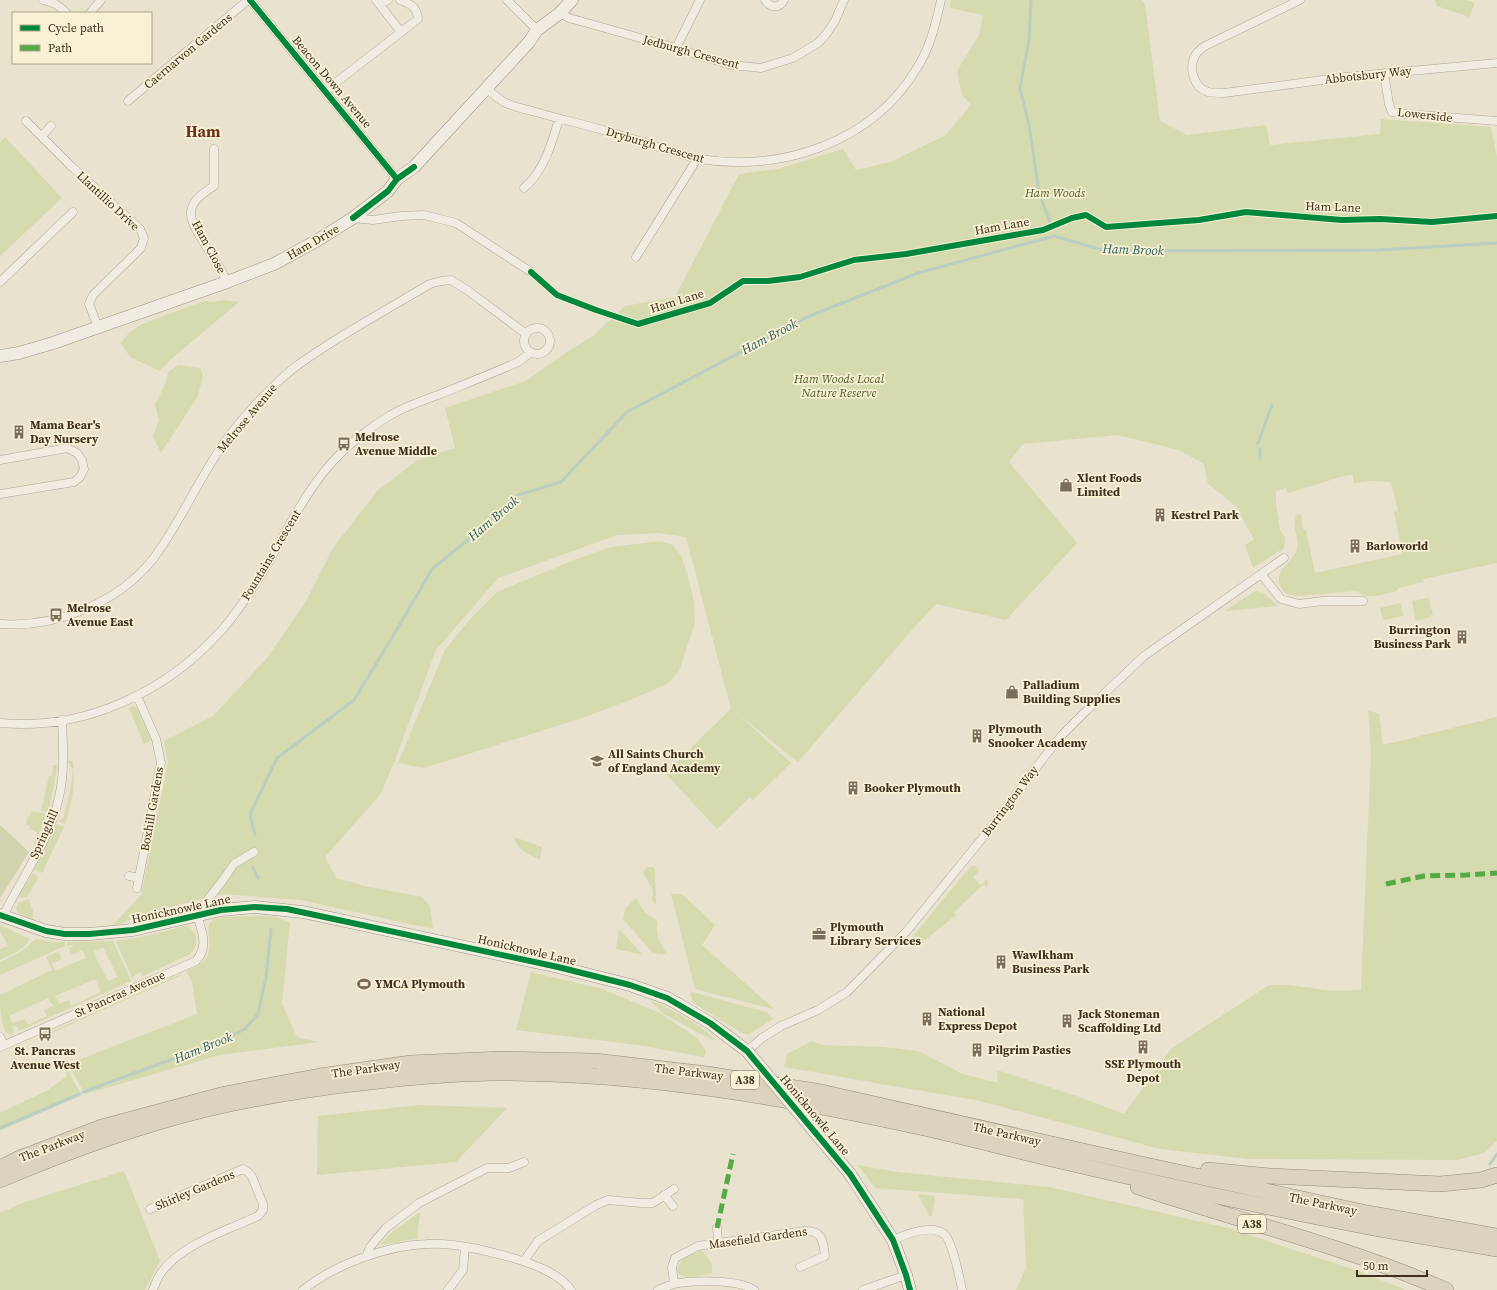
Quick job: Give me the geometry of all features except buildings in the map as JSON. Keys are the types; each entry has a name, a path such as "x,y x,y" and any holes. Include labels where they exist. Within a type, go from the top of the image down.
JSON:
{"highway":[{"name":"The Parkway","path":"0,1168 20,1158 102,1127 225,1094 320,1076 411,1063 502,1059 595,1061 707,1074 821,1092 1492,1242"},
{"name":"The Parkway","path":"0,1180 39,1163 104,1140 203,1110 325,1087 410,1077 491,1073 595,1077 663,1082 796,1103 933,1130 1057,1160 1370,1228 1492,1242"},
{"name":"A38","path":"1057,1160 1192,1205 1339,1250 1413,1276 1446,1290"},
{"name":"A38","path":"1141,1164 1269,1176 1440,1184 1481,1180 1497,1175"}],"street":[{"path":"43,0 53,2 65,12"},
{"path":"91,12 101,0"},
{"name":"Beacon Down Avenue","path":"249,0 397,179"},
{"name":"Caernarvon Gardens","path":"128,101 249,0"},
{"path":"388,0 378,2 400,32"},
{"path":"325,91 400,32 418,20 417,11 410,4 400,0"},
{"path":"507,0 537,30"},
{"name":"Ham Drive","path":"0,356 19,353 53,343 227,282 274,264 318,240 353,218 388,191 397,179 414,167 487,89 529,42 537,30 560,13 572,0"},
{"path":"676,48 700,0"},
{"path":"765,0 768,4 774,7 781,5 784,0"},
{"name":"Jedburgh Crescent","path":"560,13 569,18 732,65 761,68 793,58 818,43 835,21 844,0"},
{"name":"Dryburgh Crescent","path":"487,89 504,102 519,108 606,131 697,158 743,163 774,160 804,154 827,145 848,135 875,116 899,92 918,68 928,46 941,0"},
{"name":"Abbotsbury Way","path":"1300,0 1205,46 1196,53 1193,62 1193,73 1200,88 1209,92 1239,91 1344,77 1497,63"},
{"name":"Lowerside","path":"1384,73 1389,104 1392,112 1497,121"},
{"path":"524,188 531,182 541,168 551,145 559,119"},
{"name":"Llantillio Drive","path":"26,121 70,165 140,229 144,238 141,248 93,295 90,304 98,327"},
{"path":"42,136 51,126"},
{"name":"Ham Close","path":"214,150 214,186 204,192 195,201 191,211 194,224 218,263 227,282"},
{"path":"636,257 697,158"},
{"path":"0,282 73,212"},
{"path":"353,218 373,220 401,216 424,215 456,223 531,272"},
{"name":"Melrose Avenue","path":"0,624 29,623 70,615 96,604 118,591 135,578 152,559 170,533 224,442 276,383 310,357 350,331 430,284 451,280 526,333"},
{"path":"538,327 545,330 549,335 550,342 547,350 542,354 535,355 530,353 525,348 523,340 526,333 531,328 538,327"},
{"name":"Fountains Crescent","path":"0,723 32,724 91,714 137,696 169,677 220,632 241,605 262,574 308,493 325,469 343,451 389,416 518,362 530,353"},
{"path":"0,460 67,448 78,453 82,460 84,469 80,477 74,482 0,494"},
{"name":"Burrington Way","path":"746,1051 762,1038 781,1026 818,1010 847,992 906,932 989,830 1044,756 1072,725 1135,663 1284,558"},
{"path":"1261,574 1281,599 1299,604 1363,600"},
{"name":"Boxhill Gardens","path":"137,696 156,739 161,763 137,888"},
{"name":"Springhill","path":"2,916 51,825 59,798 64,762 62,720"},
{"name":"Honicknowle Lane","path":"198,914 224,880 234,864 254,852"},
{"path":"129,876 139,878"},
{"name":"Honicknowle Lane","path":"2,916 43,930 89,934 133,930 221,910 255,907 303,912 558,967 630,985 666,998 710,1024 746,1051 850,1174 893,1240 906,1274 910,1290"},
{"name":"St Pancras Avenue","path":"1,1043 196,961 204,946 198,914"},
{"path":"367,1255 370,1247 386,1228 419,1203 487,1168 509,1168 524,1162"},
{"name":"Shirley Gardens","path":"150,1209 242,1169 248,1172 252,1177 263,1204 263,1210 258,1216 198,1243 176,1256 160,1273 153,1290"},
{"path":"524,1261 538,1241 596,1205 608,1200 641,1203 653,1202 674,1189"},
{"path":"664,1195 673,1206"},
{"path":"717,1228 718,1243"},
{"name":"Masefield Gardens","path":"674,1284 672,1267 675,1258 698,1246 812,1230 821,1237 825,1256 800,1267"},
{"path":"893,1240 905,1234 918,1231 939,1232 945,1234 950,1242 962,1290"},
{"path":"302,1290 318,1280 367,1255 392,1249 427,1244 465,1247 524,1261 560,1279 571,1290"},
{"path":"448,1290 463,1270 465,1247"},
{"path":"862,1290 906,1274"},
{"path":"658,1290 674,1284 699,1282 737,1283 754,1290"}],"green space":[{"name":"Ham Woods","path":"951,0 1142,0 1145,4 1160,121 1187,135 1266,125 1270,145 1380,134 1381,119 1491,127 1497,158 1497,563 1423,579 1424,582 1399,588 1397,591 1376,596 1366,596 1356,591 1297,596 1287,594 1280,585 1279,579 1282,570 1292,558 1297,548 1298,544 1294,523 1297,515 1301,514 1303,529 1306,531 1315,573 1403,554 1394,512 1398,511 1391,482 1370,481 1353,483 1353,475 1344,476 1288,493 1286,488 1276,491 1276,503 1280,530 1285,538 1284,548 1253,568 1245,545 1254,540 1236,506 1208,484 1204,464 1179,450 1118,435 1023,444 1009,462 1077,543 1006,620 936,604 798,762 738,714 791,763 753,800 750,797 717,829 665,773 731,709 686,537 657,533 617,535 498,578 436,650 395,760 380,795 325,857 336,878 365,886 422,897 430,906 433,929 301,900 223,894 169,907 112,926 141,895 168,763 164,741 213,716 267,658 306,601 333,548 378,490 418,460 455,448 445,408 526,381 567,352 593,336 625,306 675,297 739,174 778,169 843,149 856,170 891,162 946,135 971,105 962,95 957,71 979,35 983,15 950,8"},
{"path":"1435,0 1466,0 1475,3 1469,17 1437,6"},
{"path":"5,137 62,198 0,256 0,142"},
{"path":"224,300 239,302 171,359 160,371 130,357 121,343 129,333 142,324 204,301 210,302"},
{"path":"178,365 200,368 203,375 198,396 161,453 153,437 159,420 155,404 166,383 168,372"},
{"path":"661,541 673,545 682,557 693,597 695,622 679,671 667,684 582,718 424,768 398,763 445,650 470,619 497,592 572,561 611,547"},
{"path":"1255,591 1264,593 1278,606 1225,611"},
{"path":"1427,598 1429,599 1433,615 1431,615 1431,617 1416,621 1412,601"},
{"path":"1401,603 1403,616 1383,620 1380,608"},
{"path":"133,706 138,710 151,741 144,744 129,708"},
{"path":"1368,710 1379,714 1383,745 1497,717 1497,1141 1484,1153 1457,1160 1249,1159 1160,1149 980,1101 784,1067 787,1054 812,1041 822,1045 884,1047 918,1051 963,1074 998,1083 997,1070 1077,1096 1124,1114 1171,1049 1269,985 1289,985 1332,991 1361,990 1371,753"},
{"path":"69,761 73,761 74,778 72,800 65,824 58,821 63,819 71,787 73,769 69,764"},
{"path":"53,765 57,765 48,812 41,811 49,776 52,776"},
{"path":"31,811 47,814 34,846 37,832 29,828 30,826 26,825 27,816 29,817"},
{"path":"57,824 64,827 42,873 34,869"},
{"path":"0,825 29,852 0,898"},
{"path":"514,837 542,847 540,859 523,851 517,845"},
{"path":"971,866 975,866 979,871 973,877 981,885 987,879 987,887 984,884 954,912 956,915 925,940 919,941 914,935"},
{"path":"647,867 653,867 655,870 656,904 652,902 652,888 643,874 643,871"},
{"path":"33,873 39,877 27,897 20,898 20,894"},
{"path":"671,894 682,894 715,925 702,945 774,1009 695,989"},
{"path":"636,898 644,912 657,921 658,937 667,955 653,953 623,919 625,909"},
{"path":"29,899 34,914 32,919 20,914 16,910 18,903"},
{"path":"264,916 276,917 290,922 282,1004 297,1037 319,1042 220,1055 85,1094 68,1064 197,1014 192,982 186,971 200,964 206,958 209,947 210,923 216,919 222,918"},
{"path":"0,925 30,939 21,949 0,960 0,949 8,946 0,931"},
{"path":"184,926 189,927 195,934 196,942 193,951 190,954 143,976 141,972 132,977 133,980 116,941 142,937"},
{"path":"619,929 643,955 616,949"},
{"path":"38,939 50,942 65,942 65,946 0,975 0,962 18,953"},
{"path":"113,941 131,981 19,1031 16,1025 12,1027 14,1033 9,1034 3,1027 0,995 52,970 46,957 58,952 62,959 52,964 55,971 86,958 82,950 72,955 69,948 73,947 72,945 67,946 67,942","holes":["103,947 118,977 108,981 93,952","95,979 101,992 71,1006 69,1000 59,1004 55,996","48,998 53,1006 44,1010 47,1016 28,1025 25,1019 12,1023 9,1016"]},
{"path":"531,972 602,989 660,1013 697,1038 706,1051 704,1057 638,1045 516,1030"},
{"path":"181,974 182,975 38,1039 42,1036"},
{"path":"693,992 766,1012 773,1019 749,1034 744,1034 693,1003 690,993"},
{"path":"649,1000 668,1008 702,1028 717,1041 710,1039 664,1014"},
{"path":"65,1065 81,1095 0,1131 0,1113 48,1090 67,1076"},
{"path":"420,1105 507,1108 456,1162 317,1175 318,1116"},
{"path":"858,1165 897,1172 1049,1187 1228,1228 1358,1271 1406,1290 1016,1290 1026,1268 1023,1199 875,1188"},
{"path":"124,1171 160,1261 145,1290 0,1290 0,1213 25,1202"},
{"path":"918,1194 935,1196 932,1216 929,1216"},
{"path":"420,1212 417,1238 384,1245 381,1244 391,1233"},
{"path":"702,1251 712,1263 712,1273 689,1277 681,1275 677,1272 679,1264 682,1260"}],"waterway":[{"path":"1031,0 1029,40 1020,88 1029,125 1039,192 1050,223"},
{"name":"Ham Brook","path":"255,835 251,821 251,812 277,758 354,700 432,569 481,529 518,495 561,482 627,412 807,317 918,273 1054,236 1106,251 1379,250 1497,243"},
{"path":"1258,443 1272,405"},
{"path":"1260,449 1260,458"},
{"path":"253,868 258,878"},
{"name":"Ham Brook","path":"83,1092 219,1042 245,1029 258,1014 266,977 271,929"},
{"name":"Ham Brook","path":"0,1128 80,1094"},
{"path":"1490,1164 1497,1154"}],"marked path":[{"path":"1386,884 1424,876 1497,873"},
{"path":"717,1228 733,1154"}],"cycle path":[{"path":"250,0 397,179"},
{"path":"353,218 388,191 397,179 414,167"},
{"name":"Ham Lane","path":"531,272 557,295 638,324 710,303 743,281 768,281 800,277 854,260 906,254 1043,230 1072,218 1086,215 1106,227 1199,220 1246,212 1342,220 1380,219 1432,222 1497,216"},
{"path":"0,915 46,931 65,934 89,934 133,930 221,910 255,907 287,909 558,967 630,985 667,998 710,1023 747,1051 850,1174 893,1240 910,1290"}],"place":[{"name":"Mama Bear's Day Nursery","path":"19,432"},
{"name":"Melrose Avenue Middle","path":"344,444"},
{"name":"Xlent Foods Limited","path":"1066,485"},
{"name":"Kestrel Park","path":"1160,515"},
{"name":"Barloworld","path":"1355,546"},
{"name":"Melrose Avenue East","path":"56,615"},
{"name":"Burrington Business Park","path":"1462,637"},
{"name":"Palladium Building Supplies","path":"1012,692"},
{"name":"Plymouth Snooker Academy","path":"977,736"},
{"name":"All Saints Church of England Academy","path":"597,761"},
{"name":"Booker Plymouth","path":"853,788"},
{"name":"Plymouth Library Services","path":"819,934"},
{"name":"Wawlkham Business Park","path":"1001,962"},
{"name":"YMCA Plymouth","path":"364,984"},
{"name":"National Express Depot","path":"927,1019"},
{"name":"Jack Stoneman Scaffolding Ltd","path":"1067,1021"},
{"name":"St. Pancras Avenue West","path":"45,1034"},
{"name":"SSE Plymouth Depot","path":"1143,1047"},
{"name":"Pilgrim Pasties","path":"977,1050"}],"district":[{"name":"Ham","path":"203,131"}],"park label":[{"name":"Ham Woods Local Nature Reserve","path":"839,386"}]}
